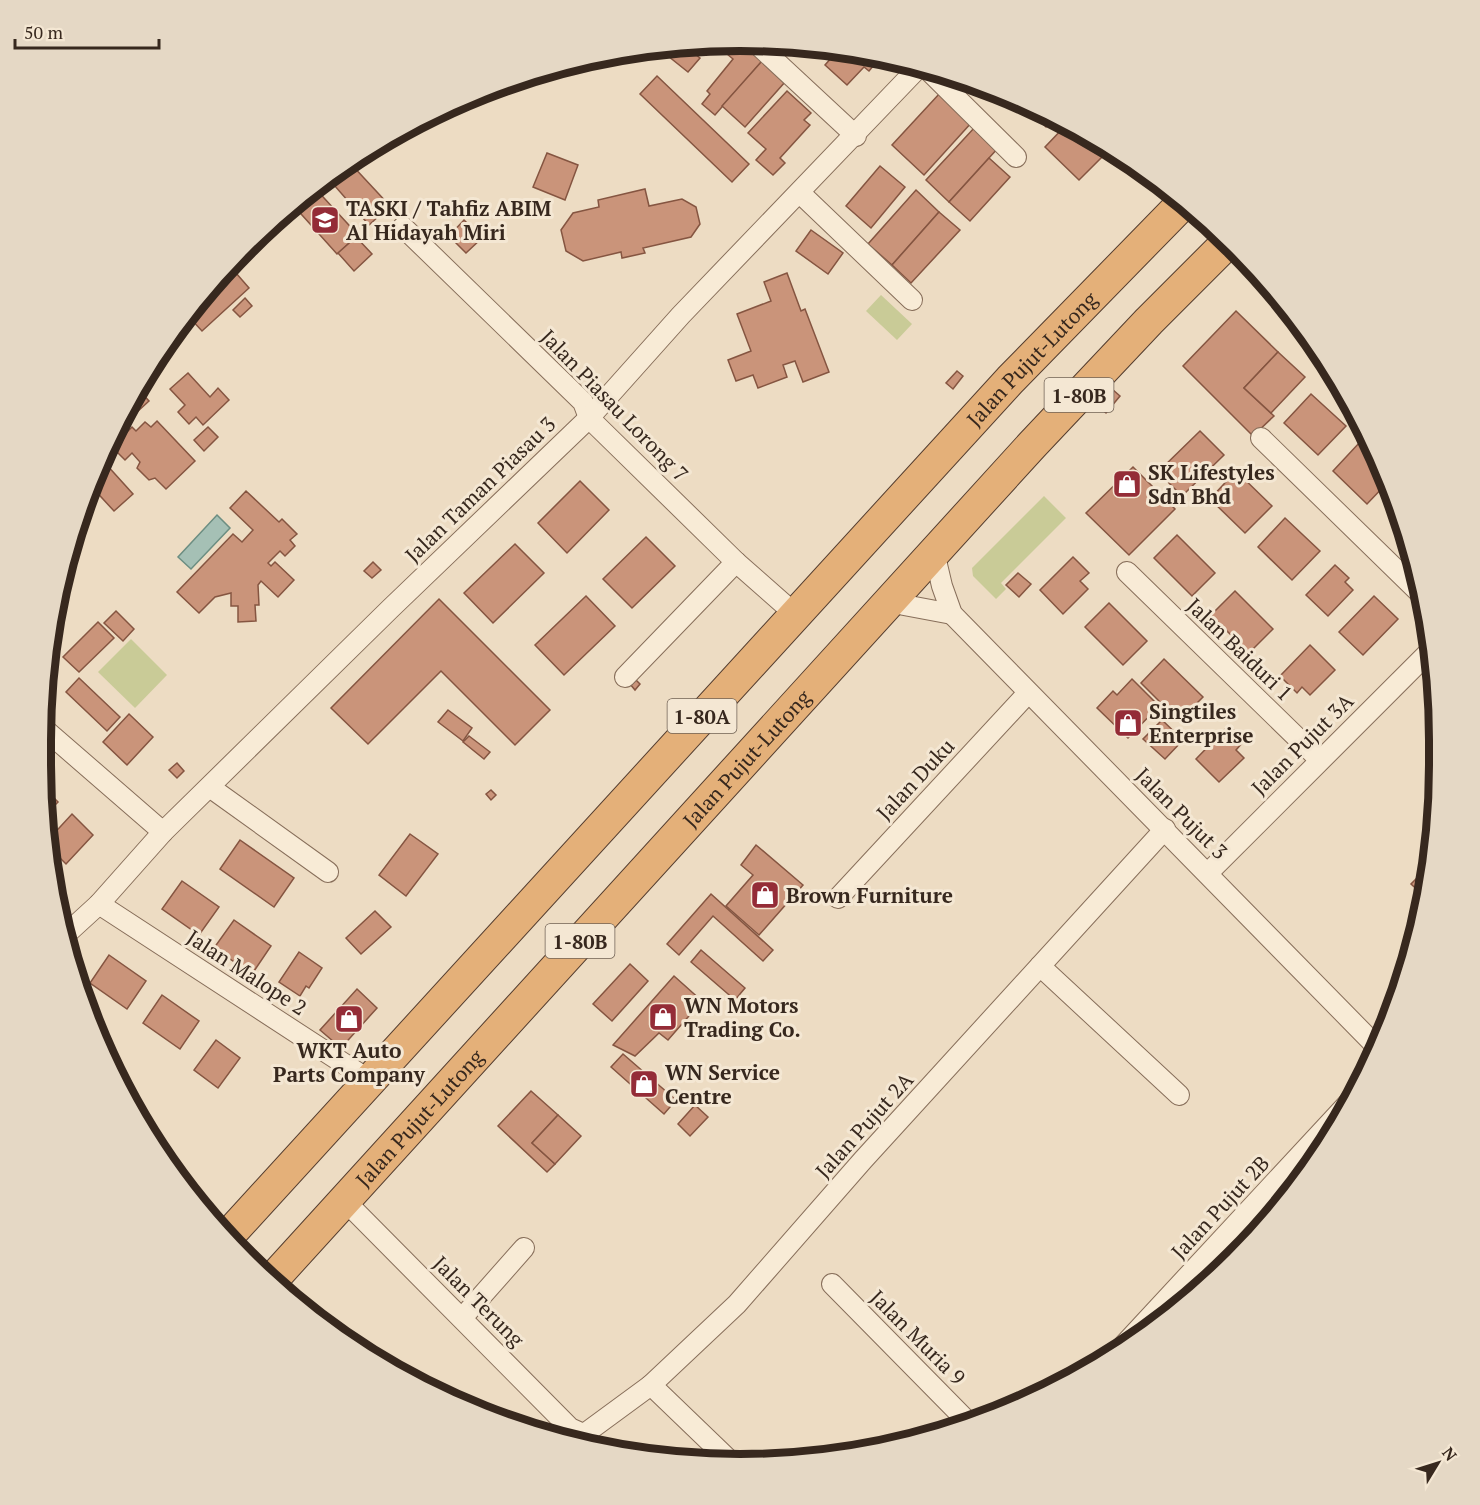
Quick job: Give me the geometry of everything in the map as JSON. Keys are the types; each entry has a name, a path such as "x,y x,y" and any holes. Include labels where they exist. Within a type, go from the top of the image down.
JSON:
{"highway":[{"name":"Jalan Pujut-Lutong","path":"233,1231 1010,380 1177,208"},
{"name":"Jalan Pujut-Lutong","path":"277,1274 934,552 1149,321 1222,248"}],"street":[{"path":"765,52 856,135"},
{"name":"Jalan Taman Piasau 3","path":"71,930 99,904 163,832 211,788 390,609 589,418 681,315 913,73"},
{"path":"938,80 1016,157"},
{"path":"800,193 912,300"},
{"name":"Jalan Piasau Lorong 7","path":"403,227 583,402 589,418 736,562 795,614"},
{"path":"1261,438 1411,584"},
{"name":"Jalan Pujut 3","path":"934,552 952,614 1371,1041"},
{"path":"625,677 736,562"},
{"name":"Jalan Baiduri 1","path":"1127,572 1320,760"},
{"path":"888,602 952,614"},
{"name":"Jalan Pujut 3A","path":"1208,873 1424,657"},
{"name":"Jalan Duku","path":"838,898 1028,693"},
{"path":"51,735 163,832"},
{"path":"211,788 328,872"},
{"name":"Jalan Pujut 2A","path":"581,1433 591,1430 651,1385 752,1287 863,1160 1165,829"},
{"name":"Jalan Malope 2","path":"99,904 369,1080"},
{"path":"1040,966 1179,1095"},
{"name":"Jalan Pujut 2B","path":"1171,1302 1289,1180 1301,1165"},
{"name":"Jalan Terung","path":"344,1200 463,1317 570,1428 581,1433"},
{"path":"463,1317 524,1248"},
{"name":"Jalan Muria 9","path":"832,1284 963,1416"},
{"path":"651,1385 722,1454"}],"green space":[{"path":"881,295 912,324 897,340 866,311"},
{"path":"1044,496 1066,518 1001,583 1006,589 996,599 973,576 972,568"},
{"path":"131,639 167,675 135,708 98,672"}],"shaded area":[{"path":"217,515 230,528 191,569 178,557"}],"building":[{"path":"730,51 751,51 762,61 715,115 702,104 710,94 707,91 733,59 727,54"},
{"path":"697,52 695,54 700,58 688,72 667,55"},
{"path":"832,57 875,64 869,71 864,67 847,85 825,65"},
{"path":"762,61 785,82 745,127 722,106"},
{"path":"657,76 749,164 732,182 640,94"},
{"path":"787,91 811,113 804,120 810,125 780,158 785,163 773,175 756,160 766,149 748,133"},
{"path":"940,93 972,122 924,175 892,145"},
{"path":"1038,119 1049,124 1046,127"},
{"path":"975,127 998,148 949,202 926,180"},
{"path":"1061,130 1104,155 1079,180 1045,147"},
{"path":"547,153 578,165 565,200 533,187"},
{"path":"989,158 1010,177 970,221 949,202"},
{"path":"880,166 905,187 871,228 846,206"},
{"name":"TASKI / Tahfiz ABIM Al Hidayah Miri","path":"355,168 390,206 369,225 333,184"},
{"path":"645,189 649,206 682,199 696,207 700,224 691,237 643,248 645,253 622,258 621,252 583,261 566,251 561,230 573,213 599,207 598,200"},
{"path":"916,190 939,212 892,265 868,244"},
{"name":"TASKI / Tahfiz ABIM Al Hidayah Miri","path":"320,194 358,235 337,254 299,211"},
{"path":"939,212 960,230 911,283 892,265"},
{"path":"464,220 482,238 466,253 449,236"},
{"path":"811,230 843,253 828,274 796,251"},
{"path":"356,237 372,254 354,271 338,253"},
{"path":"236,273 249,288 202,331 193,321"},
{"path":"787,273 801,311 805,309 829,372 803,382 795,361 783,365 787,377 758,388 753,375 736,381 728,360 751,351 737,314 771,301 764,282"},
{"path":"245,298 252,306 240,317 233,310"},
{"path":"1236,311 1278,352 1244,388 1274,416 1253,436 1183,366"},
{"path":"1278,352 1305,377 1271,413 1244,388"},
{"path":"957,371 963,376 953,389 946,383"},
{"path":"188,373 210,397 218,388 229,400 203,425 196,417 189,424 178,412 185,405 170,389"},
{"path":"1112,389 1120,396 1106,413 1097,405"},
{"path":"1311,394 1346,426 1318,455 1284,423"},
{"path":"143,395 149,401 131,417"},
{"path":"157,421 195,461 166,489 155,478 149,480 137,468 140,462 132,453 125,460 115,450 120,439 132,427 136,431 145,422 151,427"},
{"path":"208,427 218,437 204,451 194,440"},
{"path":"1200,431 1224,455 1182,496 1158,472"},
{"path":"1360,442 1381,489 1367,504 1333,471"},
{"path":"108,466 133,494 114,511 97,493"},
{"path":"1133,467 1175,509 1129,555 1086,513"},
{"path":"1236,471 1272,506 1245,533 1210,499"},
{"path":"580,481 609,510 567,553 538,523"},
{"path":"246,491 279,522 282,519 297,534 290,540 295,546 285,556 280,551 268,563 271,566 275,562 294,580 278,597 261,581 258,585 259,605 255,605 256,621 238,622 238,606 231,606 231,593 215,597 199,613 177,592 233,534 242,542 253,530 230,508"},
{"path":"1285,518 1320,551 1292,580 1258,547"},
{"path":"1177,535 1215,573 1192,596 1154,558"},
{"path":"646,537 675,566 632,608 603,579"},
{"path":"515,544 544,573 493,623 464,593"},
{"path":"1073,557 1089,573 1080,581 1088,589 1063,614 1040,590"},
{"path":"373,562 381,570 372,578 364,571"},
{"path":"1335,565 1349,578 1345,582 1353,590 1328,616 1306,595"},
{"path":"1018,573 1031,584 1019,597 1006,585"},
{"path":"1235,591 1273,629 1249,653 1211,615"},
{"path":"586,596 615,626 564,675 535,645"},
{"path":"1374,596 1398,619 1363,655 1339,632"},
{"path":"439,599 550,710 515,745 441,671 368,744 331,708"},
{"path":"1109,603 1147,641 1123,665 1085,627"},
{"path":"116,611 134,629 123,641 104,623"},
{"path":"98,622 114,638 79,672 63,657"},
{"path":"1310,645 1335,670 1310,695 1302,687 1297,693 1280,676"},
{"path":"1164,659 1203,697 1179,721 1141,683"},
{"path":"79,678 120,717 107,731 66,692"},
{"path":"635,679 640,684 635,690 630,684"},
{"name":"Singtiles Enterprise","path":"1132,679 1159,706 1128,738 1097,708 1113,691 1117,695"},
{"path":"448,710 472,728 463,741 438,722"},
{"path":"129,714 153,737 127,765 103,742"},
{"path":"1162,720 1183,740 1165,759 1143,739"},
{"path":"1229,725 1244,741 1236,750 1244,758 1219,782 1196,759"},
{"path":"469,736 490,752 484,759 463,742"},
{"path":"177,763 184,771 177,778 169,770"},
{"path":"491,790 496,795 491,800 486,794"},
{"path":"52,796 58,802 52,808"},
{"path":"72,814 93,835 66,864 57,855 55,833"},
{"path":"410,834 438,854 406,896 379,875"},
{"path":"240,840 294,878 274,907 220,869"},
{"name":"Brown Furniture","path":"756,845 803,885 759,935 726,906 753,875 741,865"},
{"path":"1420,875 1417,890 1411,884"},
{"path":"182,881 219,907 199,935 162,909"},
{"path":"711,894 773,950 763,961 713,916 679,955 667,944"},
{"path":"375,911 391,927 361,954 346,938"},
{"path":"234,920 271,946 252,974 214,948"},
{"path":"701,950 745,988 735,1000 691,962"},
{"path":"299,952 322,968 309,988 306,986 300,996 279,982"},
{"path":"109,955 146,981 127,1009 90,983"},
{"path":"630,964 648,981 612,1021 593,1004"},
{"name":"WN Motors Trading Co.","path":"674,976 702,1001 668,1040 659,1033 635,1056 613,1045"},
{"name":"WKT Auto Parts Company","path":"357,989 377,1008 341,1048 320,1030"},
{"path":"162,995 199,1021 180,1049 143,1023"},
{"path":"216,1040 240,1058 218,1088 194,1070"},
{"name":"WN Service Centre","path":"623,1054 676,1100 664,1114 611,1067"},
{"path":"531,1091 558,1115 532,1143 555,1164 547,1172 498,1126"},
{"path":"695,1105 708,1117 690,1136 678,1124"},
{"path":"558,1115 581,1136 555,1164 532,1143"}],"place":[{"name":"TASKI / Tahfiz ABIM Al Hidayah Miri","path":"325,220"},
{"name":"SK Lifestyles Sdn Bhd","path":"1127,484"},
{"name":"Singtiles Enterprise","path":"1128,723"},
{"name":"Brown Furniture","path":"765,895"},
{"name":"WN Motors Trading Co.","path":"663,1017"},
{"name":"WKT Auto Parts Company","path":"349,1019"},
{"name":"WN Service Centre","path":"644,1084"}]}
